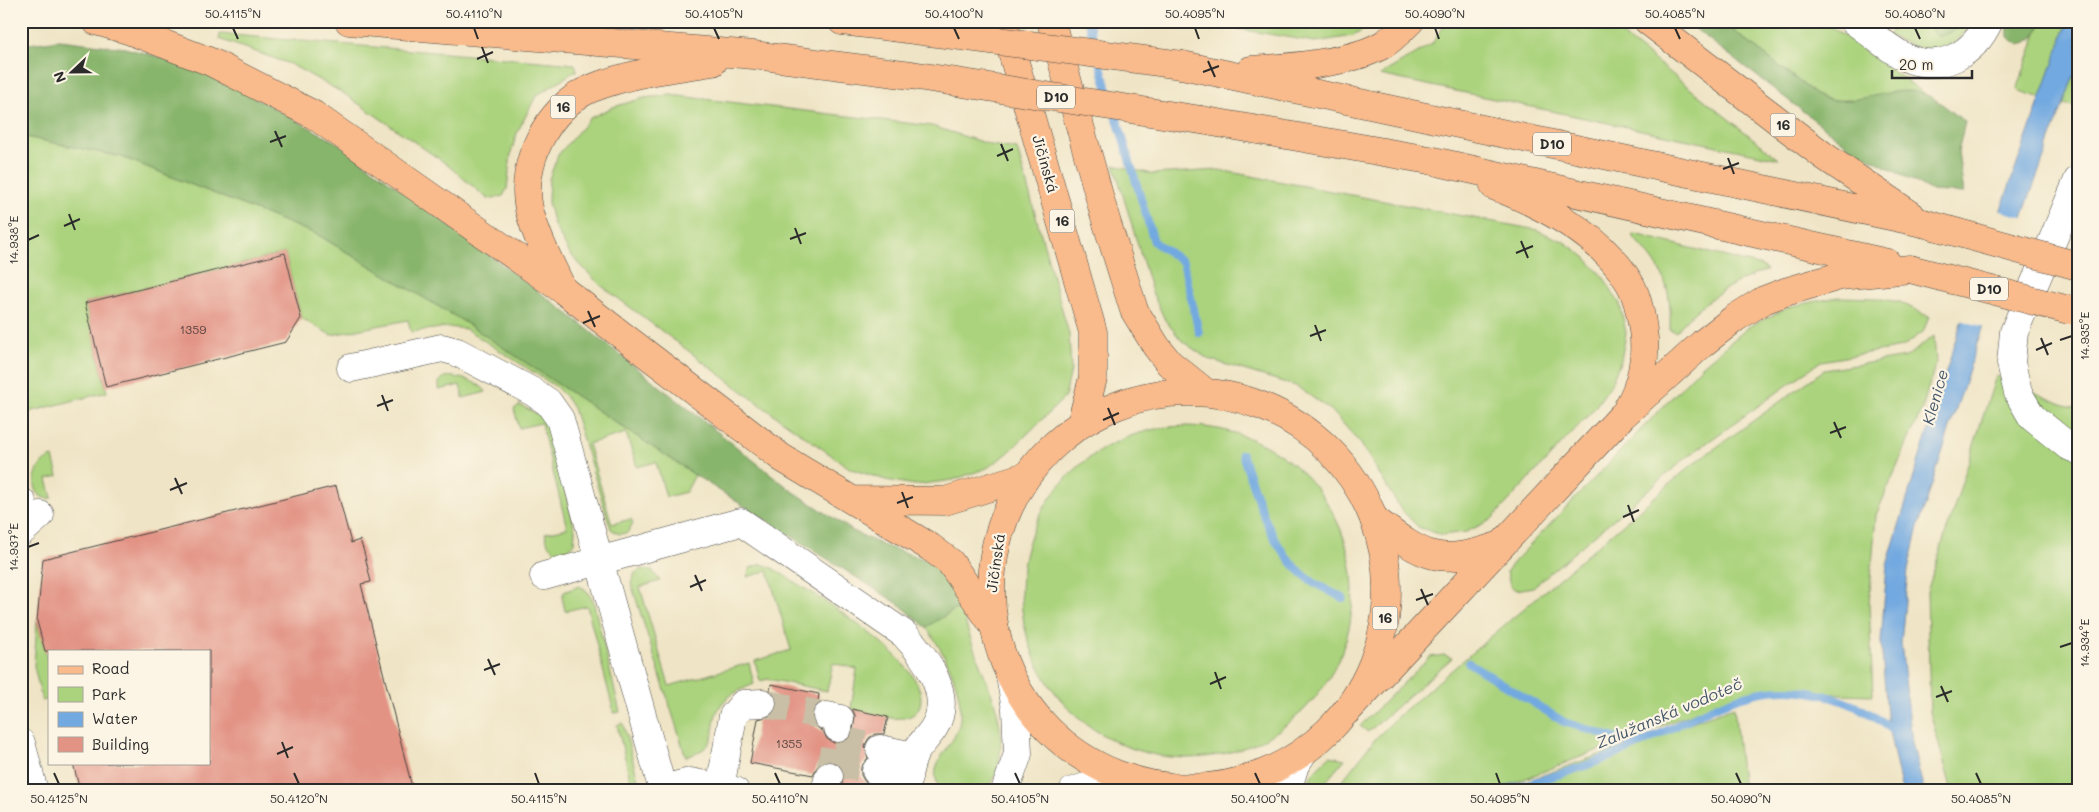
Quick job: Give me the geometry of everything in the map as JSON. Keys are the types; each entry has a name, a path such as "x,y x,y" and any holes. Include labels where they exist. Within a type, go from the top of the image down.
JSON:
{"main road":[{"path":"96,21 128,30 211,62 314,115 564,290"},
{"name":"D10","path":"349,21 754,55 911,75 1201,120 1429,160 1910,268 2073,312"},
{"name":"D10","path":"842,21 1182,65 1923,223 2078,266"},
{"name":"Jičínská","path":"1003,21 1093,332 1093,378 1081,424"},
{"name":"Jičínská","path":"1050,21 1105,217 1134,310 1148,335 1169,363 1205,392"},
{"path":"1182,65 1251,70 1319,64 1352,56 1385,43 1410,21"},
{"name":"16","path":"1648,21 1824,156 1923,223"},
{"name":"16","path":"754,55 655,71 615,81 589,90 559,110 542,134 529,164 529,207 541,246 564,290 782,458 852,500"},
{"path":"1429,160 1509,191 1575,227 1603,250 1630,283 1641,318 1645,354 1638,387 1622,416"},
{"path":"1348,710 1622,416 1703,343 1735,318 1764,300 1812,283 1840,276 1910,268"},
{"name":"Jičínská","path":"1205,392 1233,397 1259,405 1284,416 1308,431 1328,449 1346,470 1362,494 1374,519 1383,551 1387,584 1385,618 1378,650 1366,682 1348,710 1333,727 1303,753 1283,766 1240,783 1201,789 1173,790 1138,782 1106,771 1076,754 1050,732 1027,706 1010,676 1000,652 994,626 991,582 995,548 1002,522 1026,476 1051,447 1081,424 1103,411 1153,395 1205,392"},
{"path":"852,500 945,501 1026,476"},
{"path":"852,500 950,562 994,626"},
{"path":"1374,519 1405,542 1431,556 1469,556 1503,544"}],"street":[{"path":"1854,21 1904,56 1920,62 1935,64 1956,58 1971,48 1983,34 1989,21"},
{"path":"2078,180 2014,332 2010,363 2018,393 2032,417 2068,446 2078,450"},
{"path":"352,368 442,348 457,352 533,392 548,402 560,419 598,562 663,790 690,782 728,789 733,716 743,704 762,703"},
{"path":"544,576 741,522 904,634 922,653 938,689 940,706 936,725 909,775 878,760"},
{"path":"1005,791 1018,754 1016,709 1010,676"},
{"path":"21,743 34,791"},
{"name":"Jičínská","path":"1287,791 1295,765 1303,753"},
{"path":"1073,791 1086,787 1138,782"}],"green space":[{"path":"1193,21 1381,21 1353,36 1315,42"},
{"path":"1447,21 1605,21 1779,159 1380,75 1432,44"},
{"path":"1685,21 1721,21 1818,96 1832,100 1846,100 1899,91 1911,91 1935,99 1965,122 1958,152 1964,193 1932,191 1851,148"},
{"path":"1721,21 1823,21 1925,94 1898,92 1844,100 1831,100 1818,96"},
{"path":"1899,21 1973,21 1954,43 1935,50 1913,46 1888,35"},
{"path":"1934,21 1968,21 1965,26 1939,37 1931,31"},
{"path":"2008,21 2042,21 2031,40 2018,44 2008,37"},
{"path":"2041,21 2068,21 2041,98 2017,90"},
{"path":"220,34 575,64 577,70 536,96 517,133 511,153 507,189 503,196 488,199 445,163 343,93 290,64 219,39"},
{"path":"60,40 125,48 174,61 228,83 339,144 562,309 791,490 853,531 882,545 924,559 939,569 957,592 961,606 926,627 900,605 695,475 463,321 318,235 122,157 21,136 21,45"},
{"path":"2078,64 2078,107 2063,104"},
{"path":"670,95 932,126 991,145 1017,149 1069,334 1071,370 1065,397 1008,453 987,468 953,480 915,485 886,480 851,469 766,409 599,284 570,254 554,225 548,202 549,179 558,155 590,118 613,107 644,98"},
{"path":"21,136 122,157 318,235 463,321 695,475 686,492 666,497 656,462 637,467 626,433 588,444 612,524 631,519 633,523 627,533 619,534 611,529 573,408 555,386 466,329 448,327 411,332 408,320 331,335 301,318 285,253 85,303 107,392 21,414"},
{"path":"1114,165 1152,174 1219,170 1537,230 1563,241 1585,257 1604,278 1620,304 1626,333 1621,360 1610,386 1593,410 1491,520 1466,532 1442,535 1418,527 1400,508 1361,444 1332,411 1296,386 1208,359 1182,341 1165,320 1152,292"},
{"path":"1635,234 1762,266 1767,270 1728,287 1695,311 1676,332 1670,330 1669,301 1663,278 1643,247 1632,236"},
{"path":"1838,297 1875,298 1900,302 1929,317 1923,332 1902,347 1821,361 1687,457 1533,587 1516,590 1510,586 1507,571 1514,562 1703,365 1750,326 1792,306"},
{"path":"1934,336 1936,362 1922,409 1876,515 1869,604 1873,695 1769,692 1735,697 1493,791 1334,791 1375,739 1398,716 1693,464 1824,370 1906,357"},
{"path":"1996,376 2064,405 2078,408 2078,791 1952,791 1930,712 1927,592"},
{"path":"444,377 467,380 479,385 486,392 463,398 460,385 439,390 439,382"},
{"path":"520,405 543,417 548,423 575,530 574,543 569,549 554,550 548,544 545,533 567,528 541,423 519,428 514,409"},
{"path":"1187,426 1219,429 1251,438 1279,454 1305,474 1325,500 1341,528 1350,560 1353,592 1350,624 1341,656 1325,684 1305,710 1279,730 1251,746 1219,755 1187,758 1155,755 1123,746 1095,730 1069,710 1049,684 1033,656 1024,624 1021,592 1024,560 1033,528 1049,500 1069,474 1095,454 1123,438 1155,429"},
{"path":"53,457 58,476 47,479 52,498 44,498 36,489 36,473 45,460"},
{"path":"762,564 774,569 838,610 888,649 907,669 919,688 920,705 916,713 909,717 889,718 851,709 857,669 833,663 827,691 768,679 760,681 755,661 791,650 768,571 747,577 750,568"},
{"path":"642,569 652,570 660,581 640,587 669,686 749,663 754,684 736,692 724,701 717,713 711,741 699,752 686,757 631,583 635,573"},
{"path":"579,586 585,589 593,600 620,712 614,713 587,606 565,611 562,597 564,592"},
{"path":"961,606 972,642 991,691 1000,729 1000,756 996,775 985,791 941,791 936,781 938,763 958,729 960,707 951,670 926,627"},
{"path":"37,621 48,662 48,699 42,701 34,666"},
{"path":"1444,655 1452,658 1368,732 1360,726 1430,657"},
{"path":"1734,707 1743,791 1498,791"},
{"path":"623,723 641,791 633,791 617,725"},
{"path":"1330,756 1345,759 1318,791 1303,791 1315,770"}],"water":[{"name":"Klenice","path":"2068,21 2078,21 2078,64 1985,319 1917,531 1908,570 1901,643 1912,743 1924,791 1902,791 1888,727 1881,641 1887,565 1963,316"}],"pier":[{"path":"1998,210 2025,218 1985,327 1959,320"}],"building":[{"path":"285,253 301,318 286,342 106,387 85,303"},
{"path":"336,486 351,543 360,540 364,552 371,582 361,584 413,791 80,791 73,764 210,764 210,650 45,651 37,621 43,559"},
{"path":"771,684 819,694 818,701 821,702 812,712 812,720 816,727 823,731 827,739 834,743 843,743 850,738 853,732 855,715 852,709 888,717 884,734 875,734 869,738 865,745 868,758 861,767 861,775 865,782 872,786 871,791 841,791 844,771 840,765 833,761 824,761 818,765 813,775 750,763 758,719 770,716 776,710 778,702 770,690"}],"waterway":[{"path":"1088,21 1096,48"},
{"path":"1099,59 1111,101"},
{"path":"1115,112 1154,242 1183,262 1199,333"},
{"path":"1242,454 1266,522 1284,553 1295,567 1309,579 1343,598"},
{"path":"1469,663 1564,722 1637,745"},
{"name":"Zalužanská vodoteč","path":"1503,791 1607,758 1721,704 1747,695 1773,690 1800,690 1829,696 1866,711 1896,732"}],"tunnel":[{"path":"762,703 827,716"},
{"path":"829,776 838,728"},
{"path":"836,739 880,749"},
{"path":"831,762 876,771"}]}
